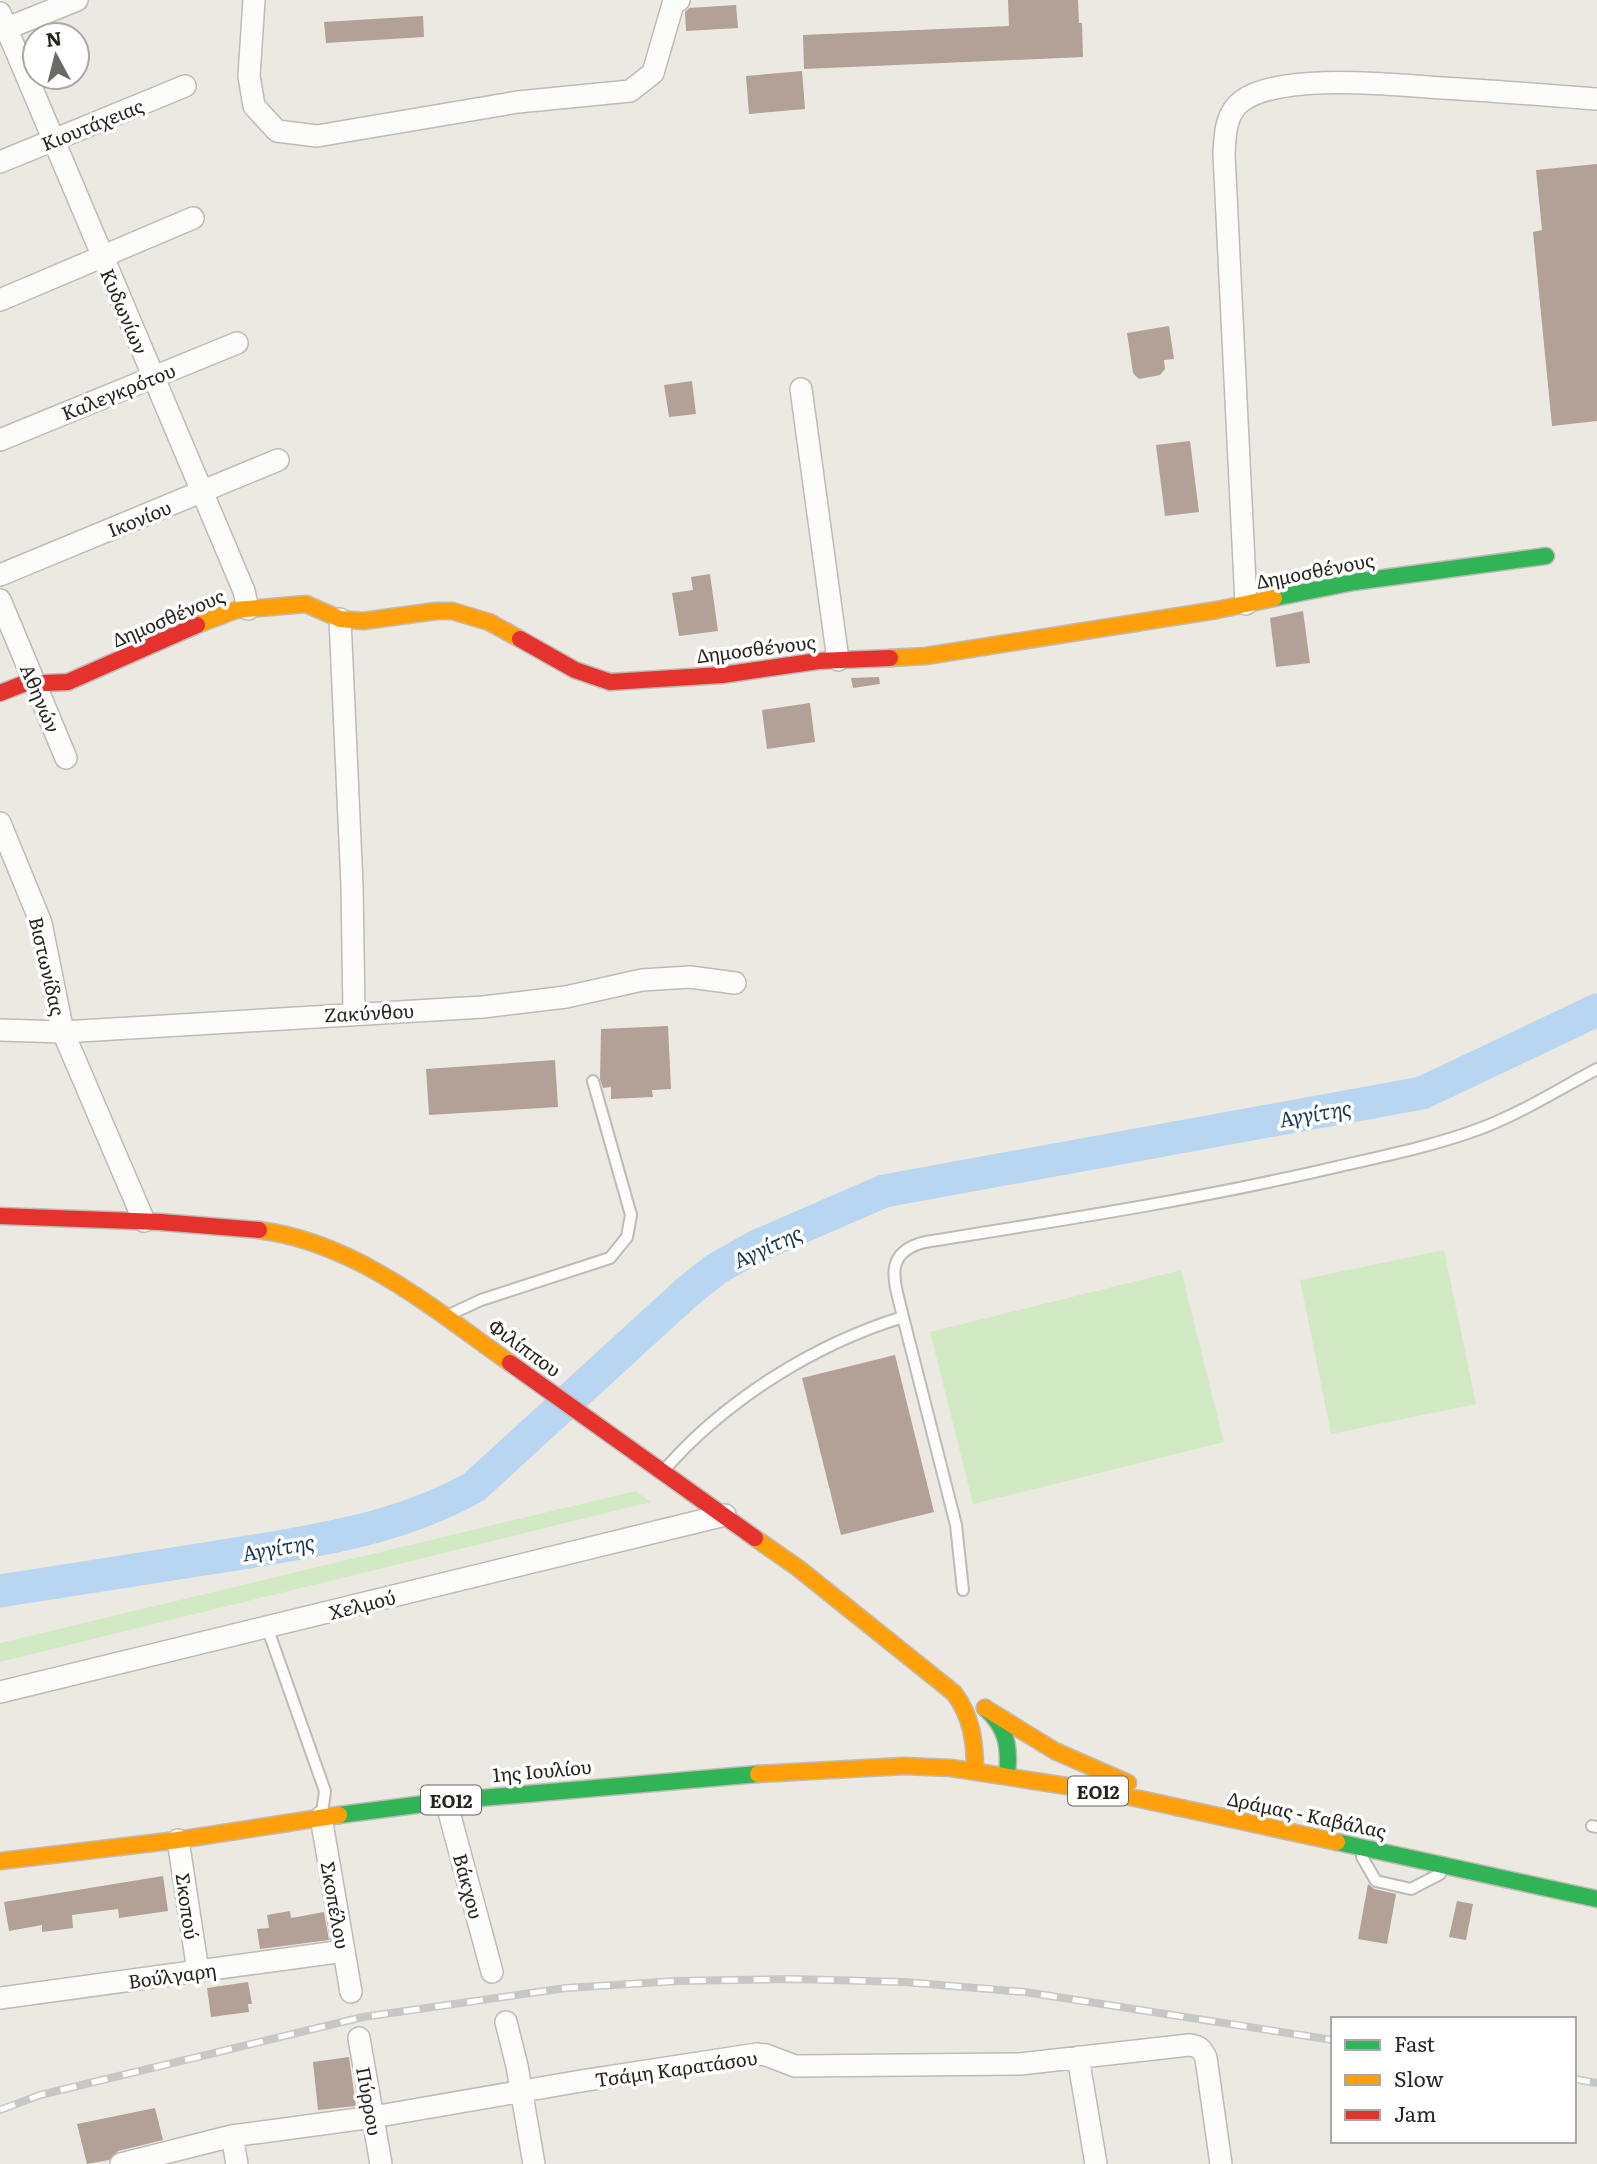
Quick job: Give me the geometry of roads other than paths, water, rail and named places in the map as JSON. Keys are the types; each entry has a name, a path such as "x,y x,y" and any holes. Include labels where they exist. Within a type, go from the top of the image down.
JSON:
{"main road":[{"name":"Δημοσθένους","path":"0,693 17,685 68,682 221,614 248,609 306,604 340,619 363,621 436,611 459,613 499,627 584,675 610,682 722,675 838,660 892,660 938,655 1246,604 1354,582 1546,556"},
{"name":"Φιλίππου","path":"0,1216 249,1228 318,1243 376,1270 447,1316 798,1568 954,1693 971,1719 975,1743 975,1771"},
{"name":"Φιλίππου","path":"954,1693 985,1708 996,1717 1007,1735 1007,1775"},
{"path":"985,1708 1055,1751 1189,1810"},
{"name":"1ης Ιουλίου","path":"0,1861 178,1840 321,1817 446,1801 616,1785 848,1767 904,1766 1007,1775"},
{"name":"Δράμας - Καβάλας","path":"1007,1775 1189,1810 1597,1899"}],"street":[{"path":"2,24 78,0"},
{"path":"254,0 249,76 254,106 277,131 317,136 518,102 630,91 653,73 673,4 679,0"},
{"name":"Κυδωνίων","path":"2,24 244,591 248,609"},
{"path":"1246,604 1224,155 1226,130 1232,112 1245,99 1262,91 1287,86 1330,84 1369,83 1597,100"},
{"name":"Κιουτάχειας","path":"0,162 185,86"},
{"path":"0,300 193,219"},
{"name":"Καλεγκρότου","path":"0,440 237,343"},
{"path":"801,389 838,660"},
{"name":"Ικονίου","path":"0,576 278,460"},
{"name":"Αθηνών","path":"0,600 66,758"},
{"path":"340,619 352,885 354,1013"},
{"name":"Βιστωνίδας","path":"0,822 41,923 63,1032 144,1221"},
{"name":"Ζακύνθου","path":"0,1030 63,1032 483,1007 566,997 642,980 690,977 736,983"},
{"name":"Χελμού","path":"0,1692 725,1515"},
{"name":"Βάκχου","path":"446,1801 492,1972"},
{"name":"Σκοπέλου","path":"321,1817 351,1992"},
{"name":"Σκοπού","path":"178,1840 198,1972"},
{"name":"Βούλγαρη","path":"0,1998 344,1951"},
{"path":"506,2022 534,2164"},
{"name":"Πύρρου","path":"359,2038 382,2164"},
{"name":"Τσάμη Καρατάσου","path":"121,2164 232,2136 373,2117 757,2054 795,2066 1020,2064 1189,2045 1203,2050 1206,2058 1221,2164"},
{"path":"1077,2057 1096,2164"},
{"path":"232,2136 237,2164"}],"lane":[{"path":"963,1590 956,1525 893,1271 901,1253 916,1244 1165,1203 1397,1153 1478,1129 1597,1069"},
{"path":"447,1316 481,1300 610,1258 627,1237 631,1215 593,1081"},
{"path":"664,1471 710,1426 772,1380 857,1332 904,1317"},
{"path":"267,1627 325,1791 321,1817"},
{"path":"1355,1846 1376,1881 1411,1889 1452,1867"}],"waterway":[{"name":"Αγγίτης","path":"0,1591 316,1540 381,1525 444,1502 474,1487 686,1293 716,1269 755,1247 884,1191 1422,1093 1597,1010"}],"railway":[{"path":"0,2110 40,2095 363,2017 566,1988 678,1981 792,1979 905,1982 1025,1992 1331,2040"},
{"path":"1576,2079 1597,2083"}]}
